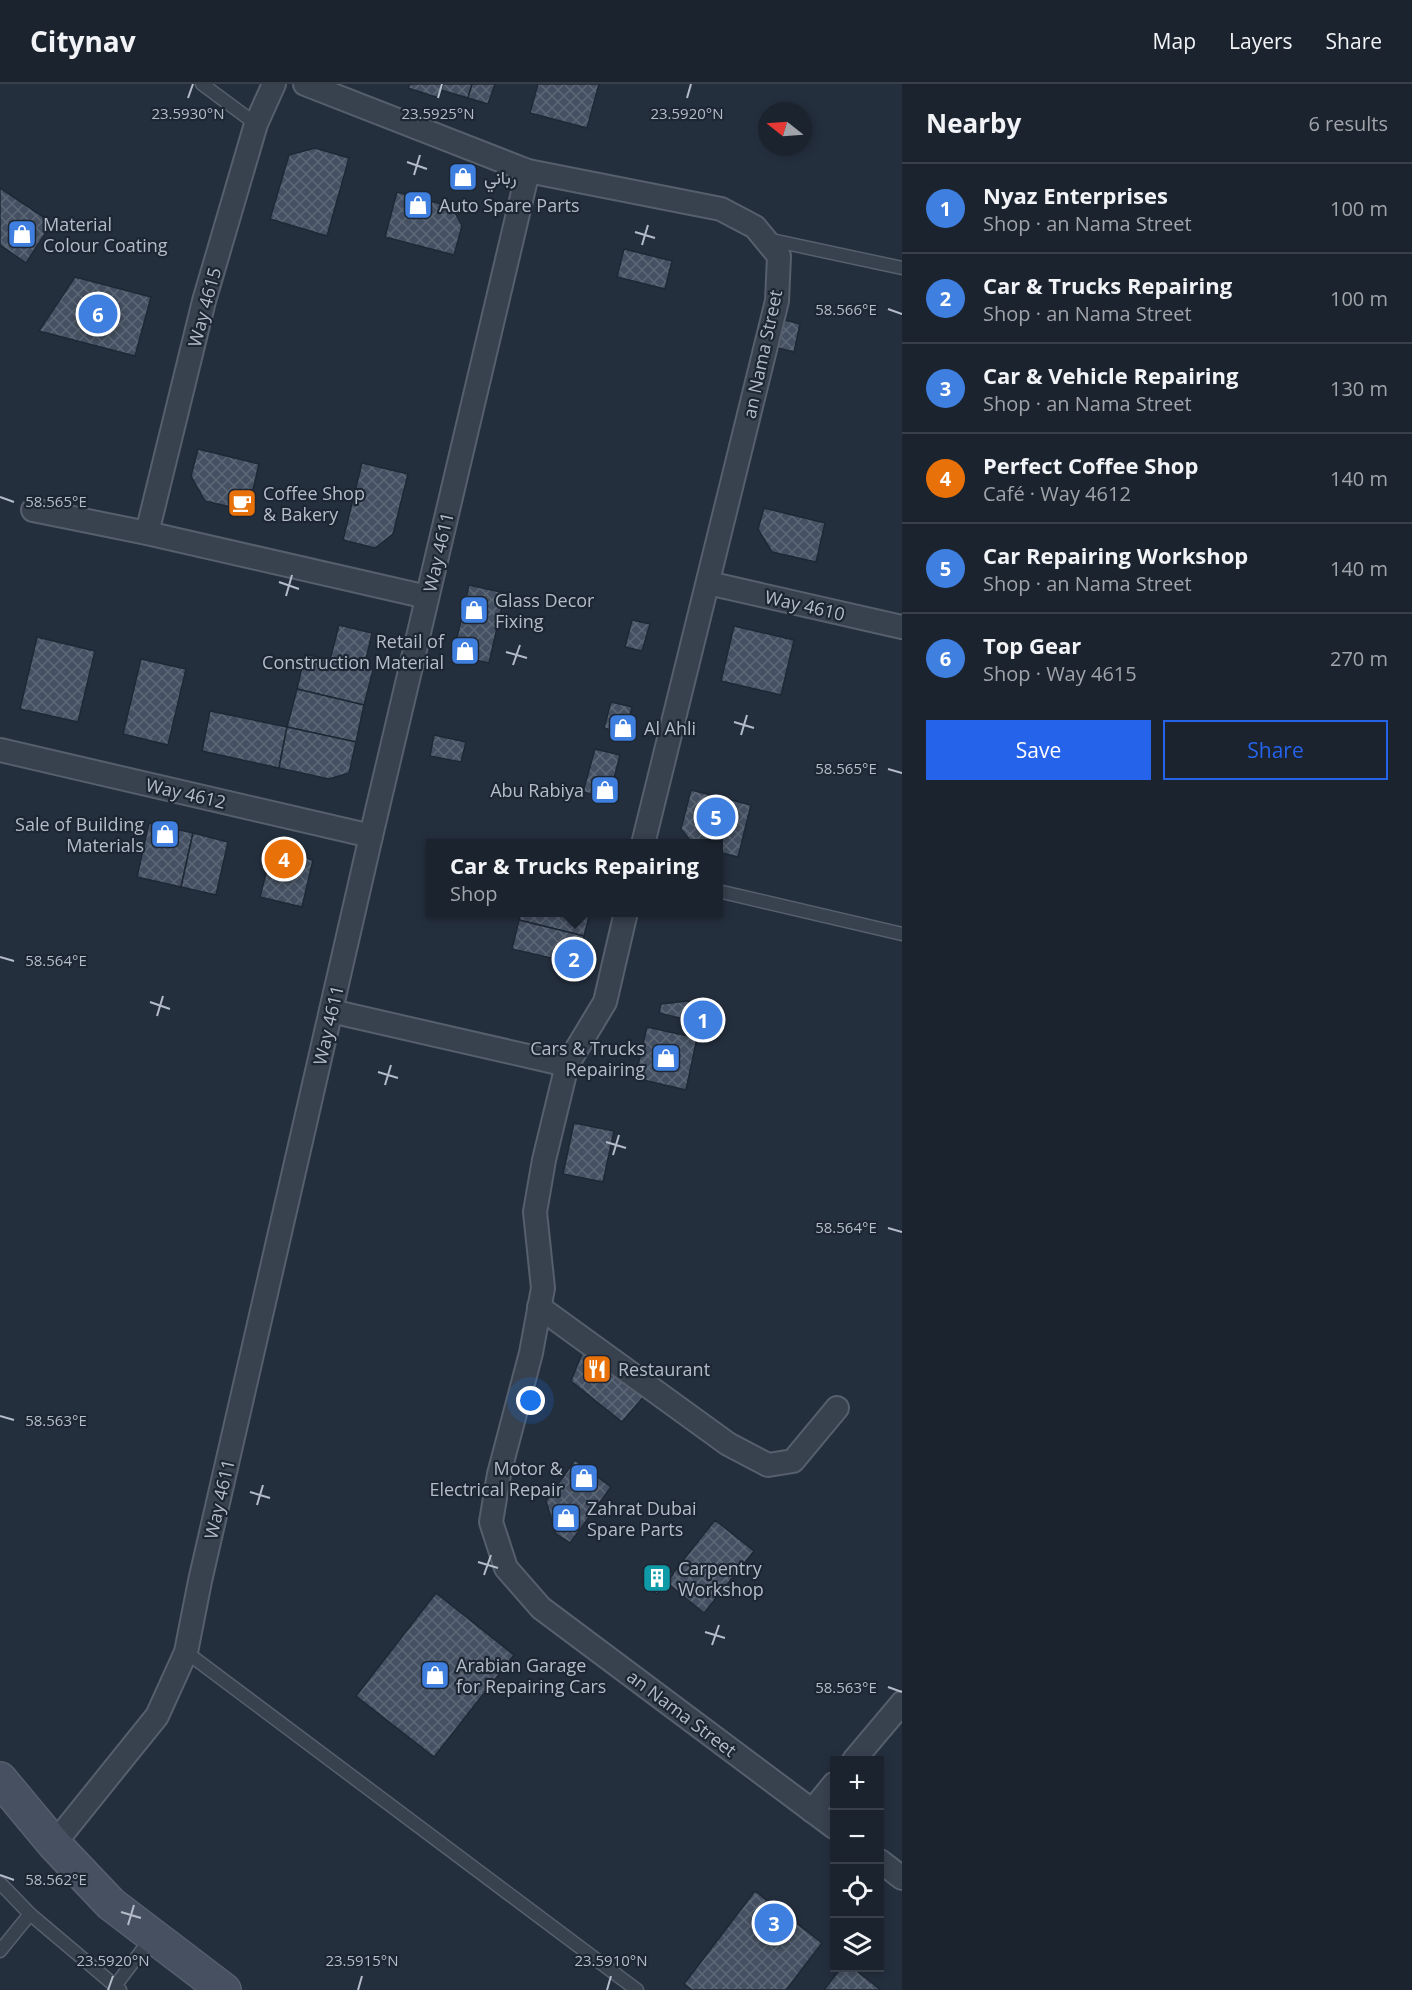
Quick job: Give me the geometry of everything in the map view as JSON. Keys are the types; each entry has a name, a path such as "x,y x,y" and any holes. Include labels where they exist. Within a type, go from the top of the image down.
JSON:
{"street":[{"name":"Way 4615","path":"147,533 204,302 256,124 274,84"},
{"name":"an Nama Street","path":"305,84 528,171 721,209 755,227 779,255 777,301 644,839"},
{"name":"Way 4611","path":"54,1845 157,1716 186,1652 200,1581 371,836 528,171"},
{"path":"33,510 147,533 427,597"},
{"name":"Way 4610","path":"708,583 902,627"},
{"name":"Way 4612","path":"0,750 371,836"},
{"name":"an Nama Street","path":"625,917 605,1002 567,1065 544,1160 535,1212 543,1288 531,1353 498,1474 491,1522 506,1568 541,1608 830,1824"},
{"path":"331,1011 567,1065"},
{"path":"539,1308 728,1444 768,1466 793,1461 837,1408"},
{"path":"858,1756 902,1703"},
{"path":"0,1779 54,1845 111,1904 224,1990"},
{"path":"812,1811 830,1789"},
{"path":"883,1864 902,1878"}],"lane":[{"path":"202,84 256,124"},
{"path":"765,239 902,268"},
{"path":"723,892 902,934"},
{"path":"186,1652 637,1990"},
{"path":"0,1883 30,1914 117,1988 153,1936"},
{"path":"0,1951 30,1914"}],"building":[{"path":"410,84 443,84 439,98 408,88"},
{"path":"443,84 472,84 468,98 441,90"},
{"path":"472,84 495,84 488,104 468,98"},
{"path":"538,84 599,84 587,128 530,113"},
{"path":"315,148 349,158 327,236 270,219 289,155"},
{"name":"Material Colour Coating","path":"0,188 52,223 26,263 0,245"},
{"path":"397,192 452,207 462,226 454,255 385,237"},
{"path":"624,249 672,261 665,289 617,277"},
{"path":"75,277 151,297 135,356 39,331"},
{"path":"781,319 800,324 794,352 774,347"},
{"path":"198,449 259,464 248,511 205,501 191,476"},
{"path":"362,463 408,474 393,534 375,548 343,540"},
{"path":"764,508 825,523 816,562 772,552 758,529"},
{"path":"469,585 505,593 489,663 453,655"},
{"path":"632,620 650,624 642,651 625,647"},
{"path":"339,625 372,633 364,668 330,660"},
{"path":"734,626 794,640 781,695 721,681"},
{"path":"37,637 95,651 78,722 20,709"},
{"path":"305,654 373,670 364,705 297,689"},
{"path":"141,659 186,669 168,745 123,734"},
{"path":"297,689 364,705 356,742 287,727"},
{"path":"611,702 632,707 625,734 604,728"},
{"path":"210,711 287,727 279,768 202,751"},
{"path":"287,727 356,742 349,773 329,779 279,768"},
{"path":"434,735 466,742 461,762 430,756"},
{"path":"595,749 620,755 609,798 583,792"},
{"path":"691,790 751,805 738,857 723,853 723,839 689,839 681,829"},
{"path":"149,823 193,833 181,887 137,877"},
{"path":"193,833 228,842 216,895 181,887"},
{"path":"272,849 313,860 302,907 260,897"},
{"path":"520,917 589,917 584,936 519,920"},
{"path":"519,920 584,936 577,964 512,949"},
{"path":"688,1001 720,1009 716,1027 659,1013 661,1004"},
{"name":"Cars & Trucks Repairing","path":"647,1027 697,1038 686,1090 635,1078"},
{"path":"574,1123 614,1131 603,1182 563,1174"},
{"path":"585,1346 645,1395 622,1422 571,1381"},
{"path":"575,1460 611,1487 570,1543 556,1534 546,1501"},
{"path":"715,1520 754,1551 704,1613 666,1582"},
{"name":"Carpentry Workshop","path":"658,1562 673,1574 657,1594 642,1582"},
{"name":"Arabian Garage for Repairing Cars","path":"436,1593 514,1655 434,1757 356,1696"},
{"path":"755,1891 822,1943 786,1990 692,1990 684,1984"},
{"path":"838,1972 858,1972 881,1990 824,1990"}],"place":[{"name":"رباني","path":"463,177"},
{"name":"Auto Spare Parts","path":"418,205"},
{"name":"Material Colour Coating","path":"22,234"},
{"name":"Top Gear","path":"98,314"},
{"name":"Coffee Shop & Bakery","path":"242,503"},
{"name":"Glass Decor Fixing","path":"474,610"},
{"name":"Retail of Construction Material","path":"465,651"},
{"name":"Al Ahli","path":"623,728"},
{"name":"Abu Rabiya","path":"605,790"},
{"name":"Car Repairing Workshop","path":"716,817"},
{"name":"Sale of Building Materials","path":"165,834"},
{"name":"Perfect Coffee Shop","path":"284,859"},
{"name":"Car & Trucks Repairing","path":"574,959"},
{"name":"Nyaz Enterprises","path":"703,1020"},
{"name":"Cars & Trucks Repairing","path":"666,1058"},
{"name":"Restaurant","path":"597,1369"},
{"name":"Motor & Electrical Repair","path":"584,1478"},
{"name":"Zahrat Dubai Spare Parts","path":"566,1518"},
{"name":"Carpentry Workshop","path":"657,1578"},
{"name":"Arabian Garage for Repairing Cars","path":"435,1675"},
{"name":"Car & Vehicle Repairing","path":"774,1923"}]}
